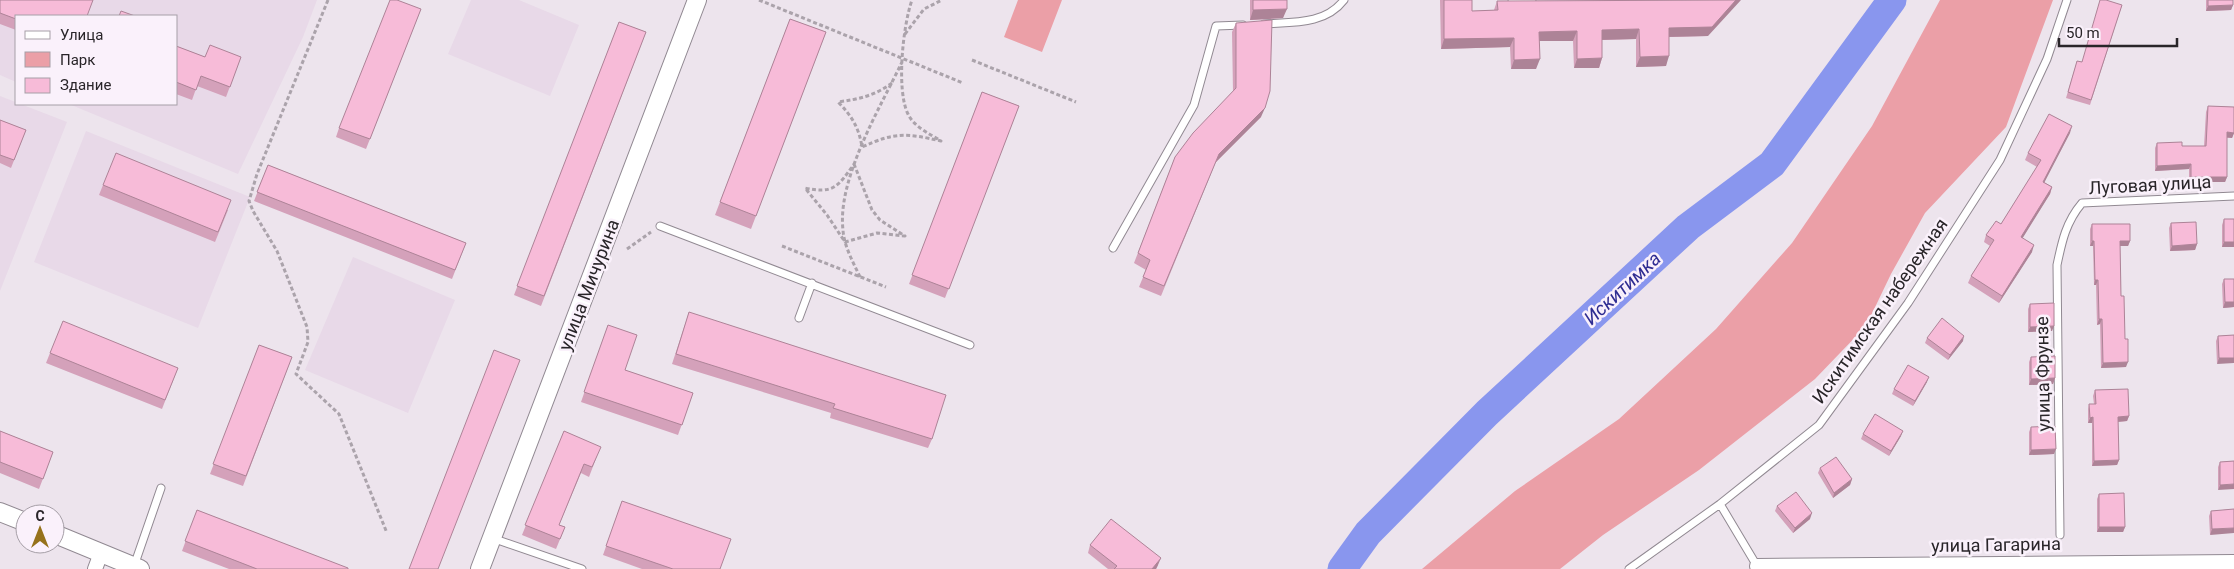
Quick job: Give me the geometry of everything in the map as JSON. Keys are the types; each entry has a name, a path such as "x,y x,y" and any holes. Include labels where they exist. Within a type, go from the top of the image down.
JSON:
{"street":[{"name":"улица Мичурина","path":"480,569 697,0"},
{"path":"0,512 15,518"},
{"path":"65,540 98,561 137,568"},
{"name":"улица Гагарина","path":"1758,566 2234,562"}],"lane":[{"path":"1113,248 1194,105 1216,26 1298,22 1323,17 1336,10 1344,0"},
{"path":"1512,0 1541,0"},
{"name":"Искитимская набережная","path":"1629,569 1720,504 1819,425 1908,302 2000,160 2048,59 2067,0"},
{"name":"Луговая улица","path":"2072,215 2082,203 2234,196"},
{"name":"улица Фрунзе","path":"2060,535 2057,265 2063,235 2072,215"},
{"path":"660,226 970,345"},
{"path":"800,318 812,283"},
{"path":"137,568 161,488"},
{"path":"1720,504 1758,566"},
{"path":"492,538 582,569"}],"path":[{"path":"328,0 257,174 249,201 277,251 307,327 308,342 296,374 339,414 387,533"},
{"path":"759,0 963,83"},
{"path":"862,147 884,137 899,134 916,135 941,141 915,124 908,115 900,82 906,17 912,0"},
{"path":"905,34 924,9 942,0"},
{"path":"860,277 842,230 846,189 854,164 903,59"},
{"path":"972,60 1076,102"},
{"path":"862,147 860,133 854,120 838,102 863,99 877,94 892,83"},
{"path":"845,242 827,214 805,188 820,192 832,189 840,184 854,164"},
{"path":"845,242 876,233 905,236 880,220 872,210 860,186 854,164"},
{"path":"627,249 660,226"},
{"path":"782,246 886,287"}],"shaded area":[{"path":"0,0 317,0 303,37 238,174 71,105 178,105 178,15 15,15 15,82 0,75"},
{"path":"471,0 519,0 579,25 550,96 448,54"},
{"path":"0,96 15,102 15,105 23,105 67,122 0,291"},
{"path":"86,131 250,197 198,328 34,262"},
{"path":"353,257 455,300 408,413 305,370"}],"green space":[{"path":"1018,0 1062,0 1042,52 1004,37"},
{"path":"1940,0 2053,0 2006,127 1925,213 1891,274 1866,326 1815,379 1699,470 1603,535 1560,569 1422,569 1515,491 1619,419 1716,329 1792,243 1872,126"}],"building":[{"path":"0,0 93,0 87,15 15,15 15,19 0,13"},
{"path":"390,0 397,0 421,9 370,139 339,128"},
{"path":"1253,0 1287,0 1287,9 1253,10"},
{"path":"1444,0 1472,0 1472,11 1498,10 1497,1 1736,0 1712,27 1669,28 1669,56 1640,57 1639,29 1602,30 1602,58 1577,59 1577,31 1539,32 1540,59 1514,60 1514,38 1444,39"},
{"path":"2100,0 2122,5 2091,100 2068,92 2077,61 2082,62"},
{"path":"2208,0 2233,0 2233,5 2208,6"},
{"path":"121,11 132,15 119,15"},
{"path":"790,19 826,32 756,216 720,202"},
{"path":"1272,20 1270,91 1265,108 1219,154 1164,286 1143,277 1150,260 1138,253 1175,157 1193,133 1236,88 1236,23"},
{"path":"619,22 646,32 544,296 517,286"},
{"path":"210,45 241,57 230,87 201,76 196,90 178,83 178,47 205,57"},
{"path":"982,92 1019,106 949,289 912,275"},
{"path":"2208,106 2234,107 2234,133 2227,132 2227,177 2191,177 2191,164 2157,166 2157,143 2182,142 2182,146 2206,146"},
{"path":"2049,114 2072,126 2043,182 2052,187 2021,237 2034,245 2002,296 1971,276 1994,240 1986,235 1996,221 2001,224 2041,160 2028,153"},
{"path":"0,120 26,130 14,160 0,155"},
{"path":"116,153 231,200 218,232 103,185"},
{"path":"268,165 466,243 455,270 257,192"},
{"path":"2224,219 2234,219 2234,242 2224,242"},
{"path":"2196,222 2197,244 2172,246 2171,223"},
{"path":"2092,224 2130,224 2130,241 2120,241 2121,296 2124,296 2125,339 2128,339 2128,362 2103,363 2102,319 2099,319 2098,280 2095,280"},
{"path":"2224,279 2234,279 2234,302 2225,302"},
{"path":"2054,303 2054,326 2030,327 2030,304"},
{"path":"689,312 946,395 932,439 833,408 835,404 676,354"},
{"path":"1942,318 1964,336 1950,355 1927,338"},
{"path":"63,321 178,368 165,400 50,353"},
{"path":"608,325 637,335 625,370 693,393 682,425 584,392"},
{"path":"2234,335 2234,358 2219,358 2218,336"},
{"path":"259,345 292,357 246,476 213,464"},
{"path":"494,350 520,360 438,569 409,569"},
{"path":"2055,356 2055,378 2031,379 2031,357"},
{"path":"1908,365 1929,377 1915,401 1894,389"},
{"path":"2128,389 2129,416 2118,417 2119,460 2094,461 2093,417 2090,418 2089,404 2096,404 2095,390"},
{"path":"1875,414 1903,431 1891,451 1863,434"},
{"path":"2055,426 2056,449 2031,450 2031,427"},
{"path":"0,431 53,452 43,479 0,462"},
{"path":"564,431 601,447 592,467 584,464 559,525 565,527 560,539 525,525"},
{"path":"1836,457 1852,479 1834,493 1820,468"},
{"path":"2234,461 2234,484 2220,485 2220,462"},
{"path":"1796,492 1812,513 1795,528 1777,506"},
{"path":"2124,493 2125,527 2099,527 2099,494"},
{"path":"622,501 731,539 720,569 673,569 606,546"},
{"path":"2234,509 2234,528 2212,529 2211,511"},
{"path":"197,510 348,569 257,569 185,541"},
{"path":"1111,519 1161,558 1152,569 1114,569 1117,566 1090,545"}],"waterway":[{"name":"Искитимка","path":"1342,569 1368,533 1487,413 1688,227 1772,164 1892,0"}]}
